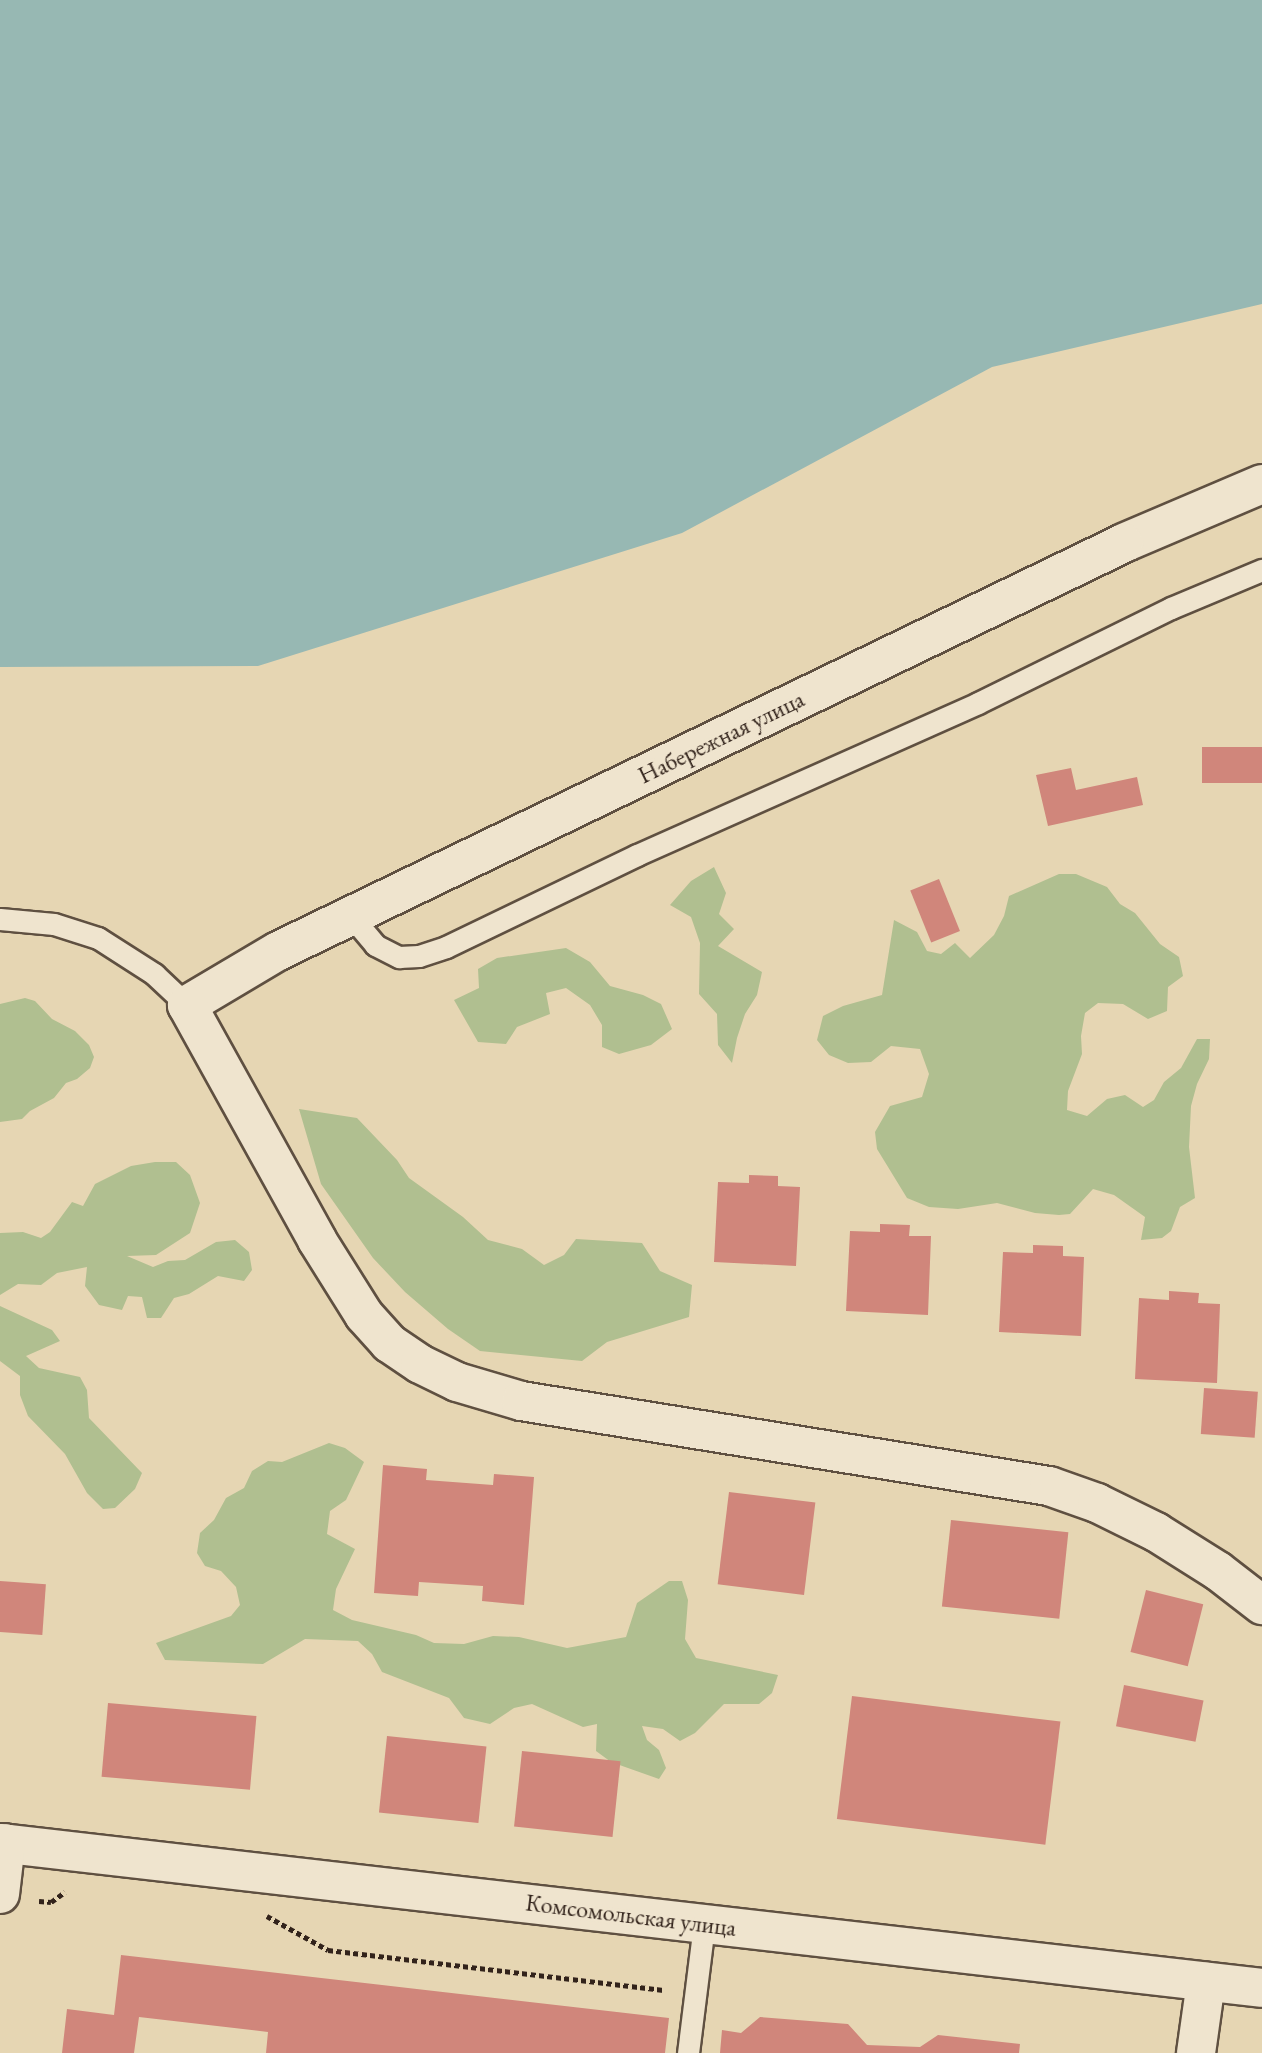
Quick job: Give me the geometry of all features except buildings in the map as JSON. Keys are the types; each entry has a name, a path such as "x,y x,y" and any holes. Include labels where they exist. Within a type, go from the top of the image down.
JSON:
{"street":[{"name":"Набережная улица","path":"187,1005 278,951 351,915 1111,549 1226,497 1262,484"},
{"path":"187,1005 317,1240 364,1315 389,1343 420,1364 457,1382 521,1401 1049,1486 1097,1503 1156,1532 1219,1571 1262,1605"},
{"path":"3,1843 13,1897"},
{"name":"Комсомольская улица","path":"3,1843 1262,1988"},
{"path":"1196,2053 1206,1982"}],"lane":[{"path":"351,915 375,945 399,957 419,956 446,947 637,855 978,703 1171,608 1262,570"},
{"path":"0,919 54,924 98,938 154,974 187,1005"},
{"path":"688,2053 704,1924"}],"path":[{"path":"13,1897 51,1902 72,1886"},
{"path":"257,1910 328,1950 677,1992 697,1977"}],"green space":[{"path":"714,867 726,893 719,914 734,929 718,946 762,972 757,995 745,1014 737,1038 732,1063 718,1045 717,1014 699,994 700,943 691,917 670,905 691,881"},
{"path":"1059,874 1076,874 1107,887 1120,904 1135,913 1160,944 1179,957 1183,976 1168,987 1167,1011 1148,1019 1123,1004 1098,1003 1085,1013 1081,1036 1082,1054 1068,1091 1067,1110 1087,1116 1107,1099 1125,1095 1143,1107 1154,1100 1164,1082 1181,1068 1197,1039 1210,1039 1209,1059 1197,1084 1191,1106 1189,1147 1195,1198 1180,1207 1171,1231 1162,1238 1141,1240 1145,1217 1114,1195 1093,1189 1070,1214 1059,1215 1035,1213 997,1203 958,1209 929,1207 907,1198 877,1149 875,1132 890,1106 922,1097 929,1074 920,1049 891,1046 871,1062 848,1063 829,1055 817,1040 823,1016 843,1006 882,995 894,920 917,932 927,951 941,954 955,943 970,958 994,935 1004,916 1009,896"},
{"path":"566,948 590,962 610,986 643,995 661,1004 672,1029 651,1045 619,1054 602,1047 602,1025 590,1005 566,988 546,993 550,1014 517,1027 506,1044 478,1042 454,1000 479,988 478,969 497,958"},
{"path":"25,998 35,1001 52,1019 75,1031 89,1045 94,1057 90,1068 77,1079 66,1083 54,1098 30,1111 22,1119 0,1122 0,1004"},
{"path":"299,1109 357,1118 397,1160 409,1178 463,1217 488,1240 522,1249 544,1265 564,1255 576,1239 642,1243 660,1271 692,1285 689,1317 607,1342 582,1361 480,1351 448,1329 405,1292 373,1258 321,1184"},
{"path":"176,1162 190,1175 200,1203 190,1233 156,1255 127,1256 153,1267 168,1261 185,1260 216,1242 235,1240 249,1252 252,1270 244,1281 218,1276 189,1294 174,1298 161,1318 147,1318 142,1297 128,1296 122,1310 99,1305 85,1286 87,1267 57,1273 41,1285 18,1284 0,1295 0,1233 23,1232 41,1238 50,1232 72,1202 83,1206 95,1184 131,1166"},
{"path":"0,1306 52,1330 60,1341 26,1356 39,1368 80,1377 87,1390 89,1418 142,1473 135,1489 115,1508 103,1509 87,1493 65,1454 28,1416 20,1395 20,1376 0,1361"},
{"path":"329,1443 345,1448 364,1462 346,1500 330,1511 327,1534 355,1549 336,1589 333,1610 352,1620 416,1635 434,1643 464,1644 493,1636 519,1637 567,1648 626,1637 637,1603 669,1581 682,1581 688,1600 685,1639 696,1658 778,1675 772,1693 759,1704 724,1704 695,1733 680,1741 663,1729 642,1726 647,1740 659,1750 666,1768 659,1779 611,1762 596,1751 597,1724 583,1727 532,1704 514,1708 490,1724 464,1718 449,1698 382,1672 372,1654 358,1641 305,1639 263,1664 165,1660 156,1643 231,1616 240,1605 236,1587 221,1571 205,1566 197,1553 200,1533 214,1520 226,1498 244,1488 252,1471 268,1461 282,1462"}],"water":[{"path":"0,0 1262,0 1262,304 992,367 682,533 258,666 0,667"}]}
